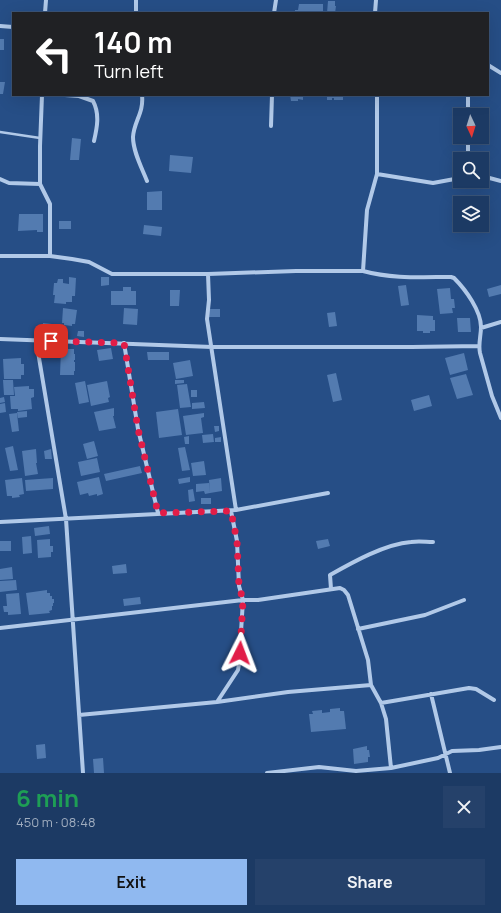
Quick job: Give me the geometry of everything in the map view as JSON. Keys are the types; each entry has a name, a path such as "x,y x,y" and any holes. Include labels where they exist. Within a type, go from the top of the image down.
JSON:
{"street":[{"path":"45,12 46,0"},
{"path":"136,0 136,12"},
{"path":"274,12 276,0"},
{"path":"375,12 376,0"},
{"path":"0,26 12,27"},
{"path":"489,66 501,73"},
{"path":"42,96 40,184 50,204 50,256"},
{"path":"78,96 93,101 96,107 98,127 94,141"},
{"path":"142,96 142,109 135,126 133,138 136,153 147,182"},
{"path":"271,126 272,96"},
{"path":"363,271 367,210 377,174 376,96"},
{"path":"468,96 468,108"},
{"path":"377,174 433,183 453,179"},
{"path":"489,178 501,181"},
{"path":"0,179 9,183 40,184"},
{"path":"0,256 50,256 89,262 112,274 363,271 372,274 403,277 451,277 454,278 476,307 481,328 479,346 492,396 501,418"},
{"path":"208,274 209,300 207,319 236,510"},
{"path":"481,328 501,322"},
{"path":"0,339 212,346 479,346"},
{"path":"36,340 66,519 84,773"},
{"path":"124,343 138,429 158,513"},
{"path":"0,522 158,513 231,511 328,493"},
{"path":"217,702 238,670 240,664 243,600 239,586 237,541 231,511"},
{"path":"331,589 330,575 364,557 401,544 412,542 433,542"},
{"path":"0,628 243,600 258,600 340,588 348,595 368,660 371,685 381,703 386,719 390,768"},
{"path":"358,629 425,614 464,600"},
{"path":"79,715 217,702 288,692 371,685"},
{"path":"381,703 472,688 494,700"},
{"path":"430,694 450,773"},
{"path":"268,773 319,766 356,771 390,768 438,758 457,750 501,748"}],"lane":[{"path":"0,132 40,139"}],"building":[{"path":"328,1 335,1 335,12 327,12"},
{"path":"299,4 323,4 323,12 295,12 295,10 298,10"},
{"path":"0,39 4,39 4,50 0,50"},
{"path":"0,82 5,82 3,94 0,94"},
{"path":"290,96 303,96 303,100 298,99 298,101 291,101"},
{"path":"327,96 343,96 343,100 334,100 334,98 332,98 332,100 327,100"},
{"path":"72,138 81,139 79,160 70,160"},
{"path":"170,155 193,157 191,173 169,171"},
{"path":"162,191 162,210 147,210 147,192"},
{"path":"19,214 43,214 43,232 37,232 37,230 18,231"},
{"path":"59,221 71,221 71,229 59,229"},
{"path":"144,225 162,227 161,236 143,234"},
{"path":"69,277 76,278 75,296 72,296 72,302 66,302 66,304 54,303 54,283 57,283 58,279 63,279 63,283 69,284"},
{"path":"101,277 109,277 109,285 101,286"},
{"path":"406,285 409,305 401,306 398,286"},
{"path":"501,285 501,294 489,297 487,289"},
{"path":"123,287 131,287 131,291 136,291 136,305 111,305 111,291 123,291"},
{"path":"450,288 451,299 454,299 455,308 452,308 453,313 440,314 437,289"},
{"path":"170,290 180,290 179,306 170,306"},
{"path":"63,308 77,310 75,324 72,324 72,326 64,325 64,323 62,323"},
{"path":"124,308 138,309 137,325 123,324"},
{"path":"209,309 220,309 220,317 209,317"},
{"path":"335,312 337,326 329,327 327,313"},
{"path":"417,315 433,316 433,320 435,320 435,331 423,333 423,331 417,331"},
{"path":"457,318 470,318 471,332 458,332"},
{"path":"43,323 52,324 51,336 42,336"},
{"path":"54,324 60,324 61,335 54,336"},
{"path":"78,331 84,331 84,337 77,336"},
{"path":"111,348 113,359 99,361 97,350"},
{"path":"61,349 74,349 74,375 60,375"},
{"path":"147,352 169,352 169,360 148,360"},
{"path":"464,353 468,370 450,375 445,358"},
{"path":"21,358 21,364 24,364 24,375 21,375 21,379 4,379 3,359"},
{"path":"190,360 193,376 176,379 173,363"},
{"path":"336,373 342,400 333,402 327,375"},
{"path":"466,374 473,395 457,399 450,378"},
{"path":"3,380 13,380 14,395 4,395"},
{"path":"175,380 184,380 184,383 175,384"},
{"path":"85,381 89,402 79,404 75,383"},
{"path":"107,381 110,397 108,398 109,402 91,406 87,385"},
{"path":"187,384 191,407 180,408 177,385"},
{"path":"29,386 29,389 34,389 34,397 31,398 32,409 18,411 18,409 11,409 10,396 15,396 14,387"},
{"path":"191,390 197,390 197,397 191,397"},
{"path":"429,395 432,406 414,411 411,400"},
{"path":"4,397 5,402 0,403 0,398"},
{"path":"204,402 205,408 192,409 192,403"},
{"path":"5,403 6,412 0,413 0,404"},
{"path":"114,408 113,416 116,428 99,431 94,412"},
{"path":"178,409 182,435 159,438 156,412"},
{"path":"27,411 27,417 18,418 17,412"},
{"path":"17,413 19,431 12,432 9,414"},
{"path":"204,413 204,417 201,418 203,433 186,435 183,416"},
{"path":"214,426 219,426 219,431 215,432"},
{"path":"213,434 214,442 203,443 202,435"},
{"path":"189,436 189,444 185,444 184,437"},
{"path":"221,437 221,442 215,442 215,438"},
{"path":"94,441 98,456 87,459 83,444"},
{"path":"13,446 18,470 10,471 5,448"},
{"path":"185,447 190,470 182,471 178,448"},
{"path":"36,449 38,474 25,476 22,451"},
{"path":"51,449 52,459 45,459 44,451"},
{"path":"97,458 100,472 81,476 78,462"},
{"path":"204,461 206,475 193,476 191,463"},
{"path":"140,466 142,473 106,481 104,474"},
{"path":"99,477 103,494 97,496 97,494 89,496 88,493 80,495 77,482"},
{"path":"190,477 190,482 179,484 178,479"},
{"path":"22,478 24,494 19,495 20,497 12,498 12,496 7,496 5,480"},
{"path":"53,478 53,489 26,491 25,480"},
{"path":"221,478 222,491 210,493 209,480"},
{"path":"209,483 210,493 205,494 204,491 196,492 196,484"},
{"path":"193,489 195,501 189,502 188,490"},
{"path":"201,498 211,498 211,504 201,504"},
{"path":"49,526 50,534 35,536 34,528"},
{"path":"31,536 32,553 23,554 22,537"},
{"path":"50,539 50,546 53,546 51,557 38,558 37,540"},
{"path":"328,539 330,546 318,549 316,541"},
{"path":"0,541 11,541 11,551 0,551"},
{"path":"126,564 127,573 113,574 112,566"},
{"path":"12,567 13,579 0,580 0,569"},
{"path":"16,580 17,590 0,592 0,581"},
{"path":"47,590 47,593 50,593 52,599 54,599 52,610 49,611 50,613 29,615 26,593"},
{"path":"19,593 21,614 8,615 8,612 4,612 3,606 7,606 6,594"},
{"path":"140,597 141,604 124,606 123,599"},
{"path":"340,708 340,711 344,711 346,729 311,732 309,714 313,714 312,711 322,710 322,713 330,712 330,709"},
{"path":"45,744 46,758 37,759 36,745"},
{"path":"367,746 370,757 368,757 368,762 354,764 353,749"},
{"path":"103,758 104,773 94,773 93,759"}],"route":[{"path":"51,341 124,343 138,429 158,513 231,511 237,541 239,586 243,600 240,653"}]}
